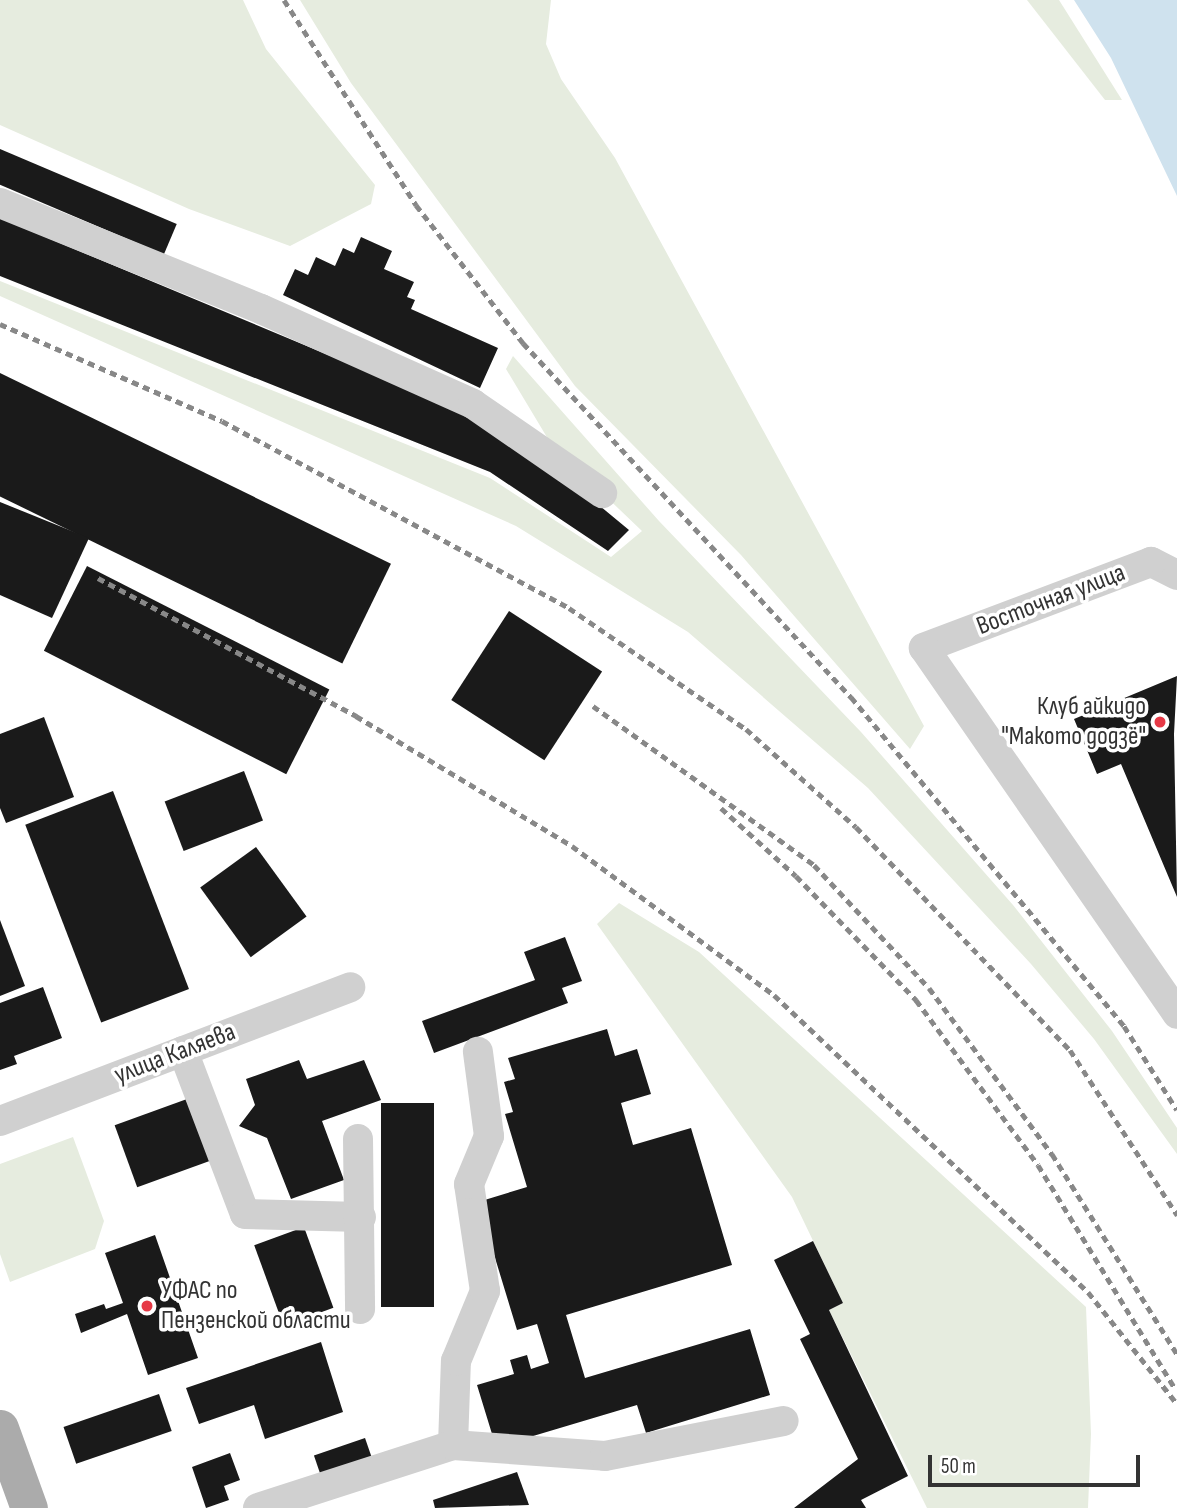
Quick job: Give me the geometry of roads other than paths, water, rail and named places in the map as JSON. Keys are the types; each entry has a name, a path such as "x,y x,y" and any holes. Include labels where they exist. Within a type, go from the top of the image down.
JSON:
{"main road":[{"path":"0,1428 29,1508"}],"street":[{"path":"0,204 261,309 473,404 602,493"},
{"name":"Восточная улица","path":"1177,575 1151,562 924,648 1177,1014"},
{"name":"улица Каляева","path":"0,1121 350,986"},
{"path":"183,1051 245,1214 361,1217"},
{"path":"453,1445 456,1360 485,1292 469,1184 488,1136 478,1052"},
{"path":"358,1139 360,1310"},
{"path":"258,1508 453,1445 605,1456 784,1422"}],"water":[{"path":"1074,0 1177,0 1177,196 1111,58"}],"railway":[{"path":"284,0 416,205 523,343 851,697 1124,1026 1177,1110"},
{"path":"0,324 222,421 569,608 746,729 856,827 1070,1050 1177,1215"},
{"path":"98,578 356,716 572,846 774,995 1088,1292 1177,1404"},
{"path":"593,706 814,865 929,988 1052,1154 1177,1354"},
{"path":"721,808 796,876 916,1000 1038,1165 1175,1389"}],"place":[{"name":"Клуб айкидо \"Макото додзё\"","path":"1160,722"},
{"name":"УФАС по Пензенской области","path":"147,1306"}]}
